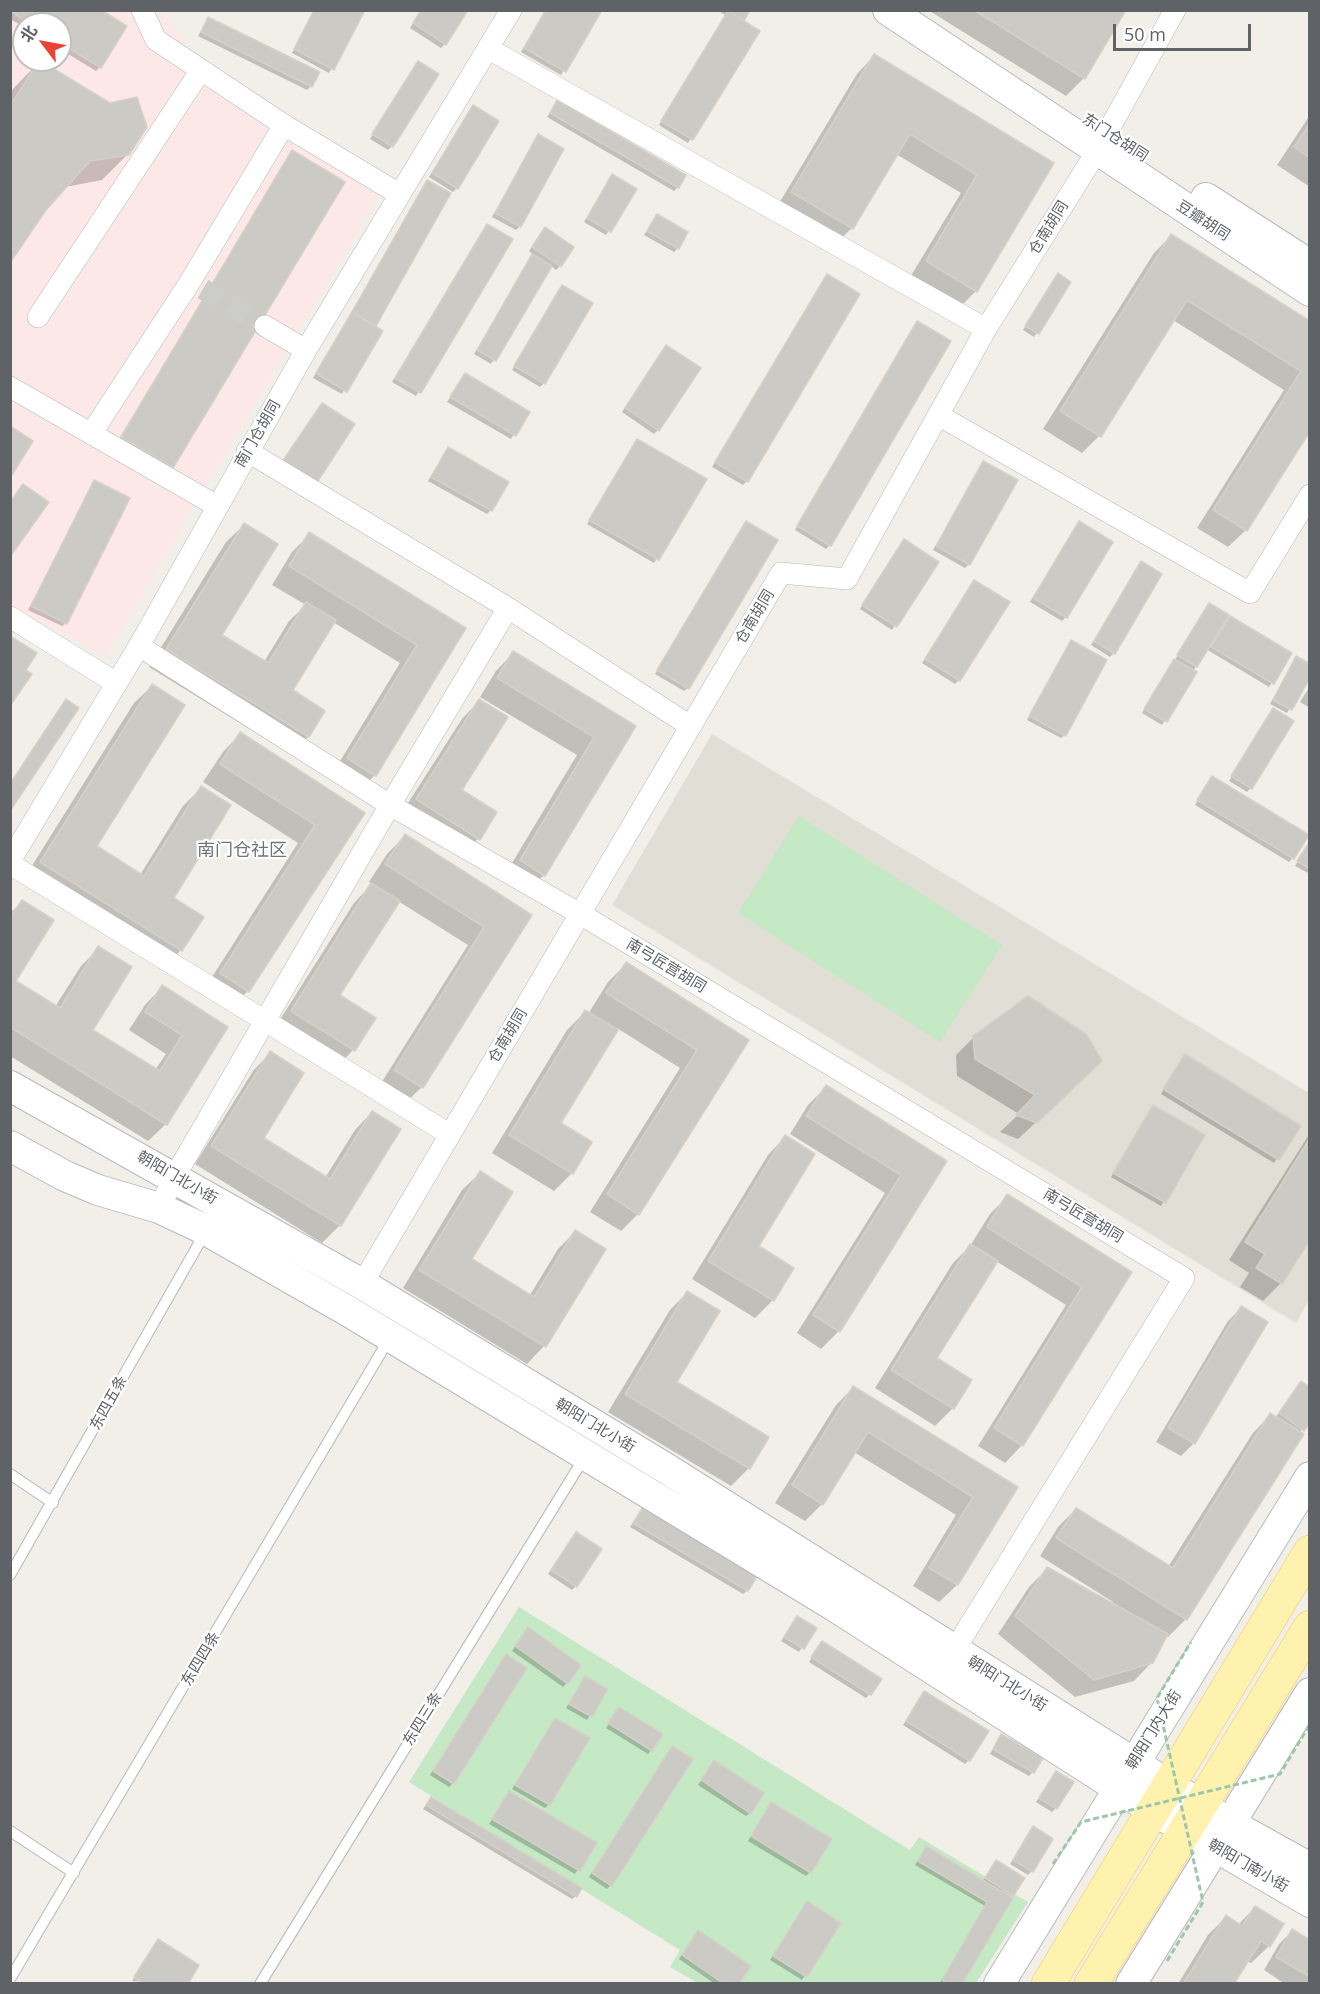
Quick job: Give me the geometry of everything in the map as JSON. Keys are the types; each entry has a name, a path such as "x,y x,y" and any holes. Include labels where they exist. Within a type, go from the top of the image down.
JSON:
{"main road":[{"name":"东门仓胡同","path":"888,10 1102,142 1310,265"},
{"name":"东门仓胡同","path":"920,10 1102,142"},
{"name":"豆瓣胡同","path":"1102,142 1310,291"},
{"name":"朝阳门北小街","path":"10,1086 175,1176 362,1284 667,1469 947,1663 1118,1787 1177,1806"},
{"name":"朝阳门北小街","path":"10,1146 65,1176 98,1190 159,1208 206,1230 390,1338 836,1607 1134,1762 1177,1806"},
{"name":"朝阳门内大街","path":"999,1983 1310,1477"},
{"path":"1091,1983 1177,1806 1310,1552"},
{"path":"1048,1983 1310,1627"},
{"path":"1131,1983 1310,1693"},
{"name":"朝阳门南小街","path":"1177,1806 1222,1835 1310,1902"},
{"name":"朝阳门南小街","path":"1222,1835 1310,1868"}],"street":[{"path":"142,10 156,40 284,125 399,194"},
{"name":"南门仓胡同","path":"10,863 139,646 306,350 511,10"},
{"name":"仓南胡同","path":"362,1284 449,1134 582,915 781,573 847,579 986,329 1102,142 1175,10"},
{"path":"489,49 986,329"},
{"path":"38,316 201,70"},
{"path":"91,434 196,286 284,125"},
{"path":"265,326 306,350"},
{"path":"10,387 217,506"},
{"path":"938,415 1250,593 1310,495"},
{"path":"248,451 508,608 690,726"},
{"path":"159,1208 175,1176 390,805 508,608"},
{"path":"10,617 116,683"},
{"path":"139,646 390,805 582,915"},
{"path":"10,863 449,1134"},
{"name":"南弓匠营胡同","path":"582,915 1184,1278 947,1663"}],"lane":[{"name":"东四五条","path":"10,1575 53,1503 206,1230"},
{"name":"东四四条","path":"10,1979 390,1338"},
{"name":"东四三条","path":"260,1983 585,1455"},
{"path":"10,1474 53,1503"},
{"path":"10,1831 74,1873"}],"path":[{"path":"1167,1961 1203,1902 1177,1806 1157,1698 1191,1642"},
{"path":"1053,1864 1081,1822 1177,1806 1281,1774 1310,1724"}],"shaded area":[{"path":"10,11 163,11 192,52 389,177 105,656 11,606"},
{"path":"712,734 1309,1093 1309,1300 1296,1323 612,905"}],"green space":[{"path":"799,816 1002,945 940,1042 738,913"},
{"path":"519,1607 910,1850 919,1837 1028,1902 976,1983 698,1983 670,1967 680,1950 409,1782"}],"building":[{"path":"10,10 101,10 127,26 101,68 72,50 72,12 13,12"},
{"path":"314,10 365,10 334,70 294,49"},
{"path":"421,10 468,10 446,45 413,23"},
{"path":"546,10 602,10 566,72 524,48"},
{"path":"727,10 750,10 744,21"},
{"path":"974,10 1126,10 1085,79"},
{"path":"728,11 760,31 693,140 661,121"},
{"path":"208,17 320,72 312,87 201,32"},
{"path":"874,54 1054,163 977,292 926,261 977,175 910,134 853,229 791,192"},
{"path":"418,61 439,74 393,147 372,134"},
{"path":"31,72 59,72 110,103 137,97 147,127 129,155 90,161 46,210 10,263 10,106"},
{"path":"557,100 686,175 679,188 550,113"},
{"path":"473,105 499,121 458,189 432,173"},
{"path":"1310,123 1310,158 1294,147"},
{"path":"538,134 564,149 521,227 495,213"},
{"path":"292,150 345,182 173,468 121,437"},
{"path":"612,174 637,189 611,232 587,218"},
{"path":"427,180 451,193 376,326 352,312"},
{"path":"657,214 688,232 679,249 647,231"},
{"path":"487,224 513,239 421,393 395,378"},
{"path":"545,227 574,247 561,267 532,247"},
{"path":"1171,234 1310,321 1310,431 1247,531 1213,510 1301,371 1187,300 1101,437 1060,411"},
{"path":"532,254 552,266 496,361 477,350"},
{"path":"1058,273 1071,282 1039,334 1025,326"},
{"path":"827,274 860,294 748,482 715,462"},
{"path":"562,285 593,303 545,384 514,366"},
{"path":"352,312 383,331 347,392 316,373"},
{"path":"917,321 951,341 831,546 797,526"},
{"path":"666,345 701,368 659,431 625,408"},
{"path":"465,373 530,412 516,436 450,397"},
{"path":"322,403 355,424 316,484 282,462"},
{"path":"10,426 33,441 12,475 10,474"},
{"path":"637,439 707,479 659,560 589,520"},
{"path":"448,447 509,482 492,511 431,477"},
{"path":"983,461 1018,480 970,565 936,546"},
{"path":"94,480 130,498 67,624 31,606"},
{"path":"23,484 49,502 10,557 10,502"},
{"path":"746,521 778,540 689,689 657,670"},
{"path":"1079,521 1113,542 1067,618 1033,598"},
{"path":"244,523 278,544 222,635 268,663 306,602 336,620 293,690 325,711 309,737 166,649"},
{"path":"309,532 466,628 376,776 347,758 417,645 289,566"},
{"path":"904,539 939,562 897,627 862,605"},
{"path":"1141,561 1162,574 1115,654 1094,641"},
{"path":"974,580 1010,602 960,681 925,659"},
{"path":"1209,603 1229,615 1197,667 1177,655"},
{"path":"1230,616 1292,653 1274,684 1211,647"},
{"path":"10,636 37,653 26,670 32,674 10,706"},
{"path":"1071,640 1107,660 1066,736 1029,716"},
{"path":"513,651 636,726 545,876 520,860 594,737 497,678"},
{"path":"1296,656 1310,664 1310,678 1292,710 1273,700"},
{"path":"1174,659 1197,672 1167,722 1144,709"},
{"path":"152,684 185,705 97,846 144,876 201,786 231,805 174,898 204,917 182,951 40,862"},
{"path":"66,699 79,708 10,811 10,784"},
{"path":"479,699 508,717 462,790 497,812 480,840 416,799"},
{"path":"1273,708 1294,721 1252,789 1231,776"},
{"path":"240,732 365,813 249,992 220,973 315,825 220,764"},
{"path":"1212,776 1309,835 1294,859 1197,800"},
{"path":"405,834 532,915 423,1088 394,1070 484,927 385,864"},
{"path":"1310,841 1310,869 1297,861"},
{"path":"371,883 400,901 340,995 376,1018 355,1051 291,1011"},
{"path":"22,900 54,920 16,981 60,1008 98,946 132,967 93,1030 160,1071 182,1035 145,1012 162,985 228,1027 167,1125 10,1027 10,918"},
{"path":"626,962 749,1040 639,1215 607,1194 697,1050 606,993"},
{"path":"1028,996 1086,1034 1102,1061 1037,1123 1016,1115 1035,1095 975,1059 973,1036"},
{"path":"585,1010 618,1030 561,1123 592,1142 573,1174 509,1135"},
{"path":"270,1051 304,1073 264,1138 330,1179 372,1111 401,1129 341,1226 211,1146"},
{"path":"1185,1054 1301,1126 1279,1160 1163,1089"},
{"path":"826,1085 947,1161 840,1332 813,1315 901,1175 806,1116"},
{"path":"1153,1105 1205,1135 1166,1203 1113,1173"},
{"path":"785,1135 815,1154 759,1246 794,1268 774,1301 708,1261"},
{"path":"1310,1138 1310,1240 1282,1284 1256,1268 1265,1254 1245,1242"},
{"path":"480,1171 513,1192 472,1259 534,1297 575,1230 606,1249 546,1347 419,1270"},
{"path":"1007,1194 1132,1272 1023,1446 994,1428 1082,1287 987,1227"},
{"path":"970,1244 998,1261 937,1358 972,1380 954,1409 891,1370"},
{"path":"687,1291 720,1311 677,1382 769,1437 750,1469 625,1394"},
{"path":"1241,1306 1268,1322 1195,1444 1168,1428"},
{"path":"1301,1381 1310,1387 1310,1423 1304,1431 1279,1413"},
{"path":"853,1386 1018,1487 958,1585 929,1568 973,1497 868,1432 823,1505 792,1485"},
{"path":"1270,1413 1304,1434 1187,1620 1056,1538 1076,1508 1173,1568"},
{"path":"643,1507 758,1575 748,1591 633,1523"},
{"path":"576,1532 602,1549 577,1587 551,1570"},
{"path":"1047,1567 1168,1634 1153,1663 1094,1680 1015,1616"},
{"path":"797,1616 817,1628 804,1649 784,1637"},
{"path":"528,1627 581,1665 568,1684 515,1646"},
{"path":"822,1641 882,1679 871,1695 811,1657"},
{"path":"506,1654 527,1668 454,1784 433,1771"},
{"path":"585,1676 608,1689 592,1717 569,1704"},
{"path":"924,1691 989,1731 970,1761 906,1721"},
{"path":"619,1707 663,1734 652,1751 608,1723"},
{"path":"555,1718 590,1738 550,1805 515,1785"},
{"path":"1001,1734 1043,1758 1034,1773 993,1749"},
{"path":"672,1746 693,1759 612,1886 592,1873"},
{"path":"714,1760 764,1793 751,1814 701,1780"},
{"path":"1056,1771 1074,1782 1057,1809 1039,1798"},
{"path":"509,1791 597,1843 580,1871 492,1819"},
{"path":"431,1797 582,1888 577,1897 426,1805"},
{"path":"771,1802 832,1839 811,1873 751,1836"},
{"path":"1033,1826 1053,1839 1033,1872 1013,1860"},
{"path":"926,1846 1013,1898 962,1984 947,1984 942,1980 987,1902 918,1861"},
{"path":"996,1860 1025,1878 1013,1896 985,1878"},
{"path":"807,1901 841,1923 807,1977 773,1956"},
{"path":"1255,1906 1284,1924 1270,1947 1261,1941 1234,1984 1183,1984 1226,1915 1242,1926"},
{"path":"1292,1929 1310,1940 1310,1977 1276,1957"},
{"path":"698,1930 751,1966 739,1984 724,1984 682,1955"},
{"path":"158,1939 199,1965 188,1984 145,1984 134,1977"}],"tunnel":[{"path":"203,289 265,326"}],"district":[{"name":"南门仓社区","path":"242,851"}]}
